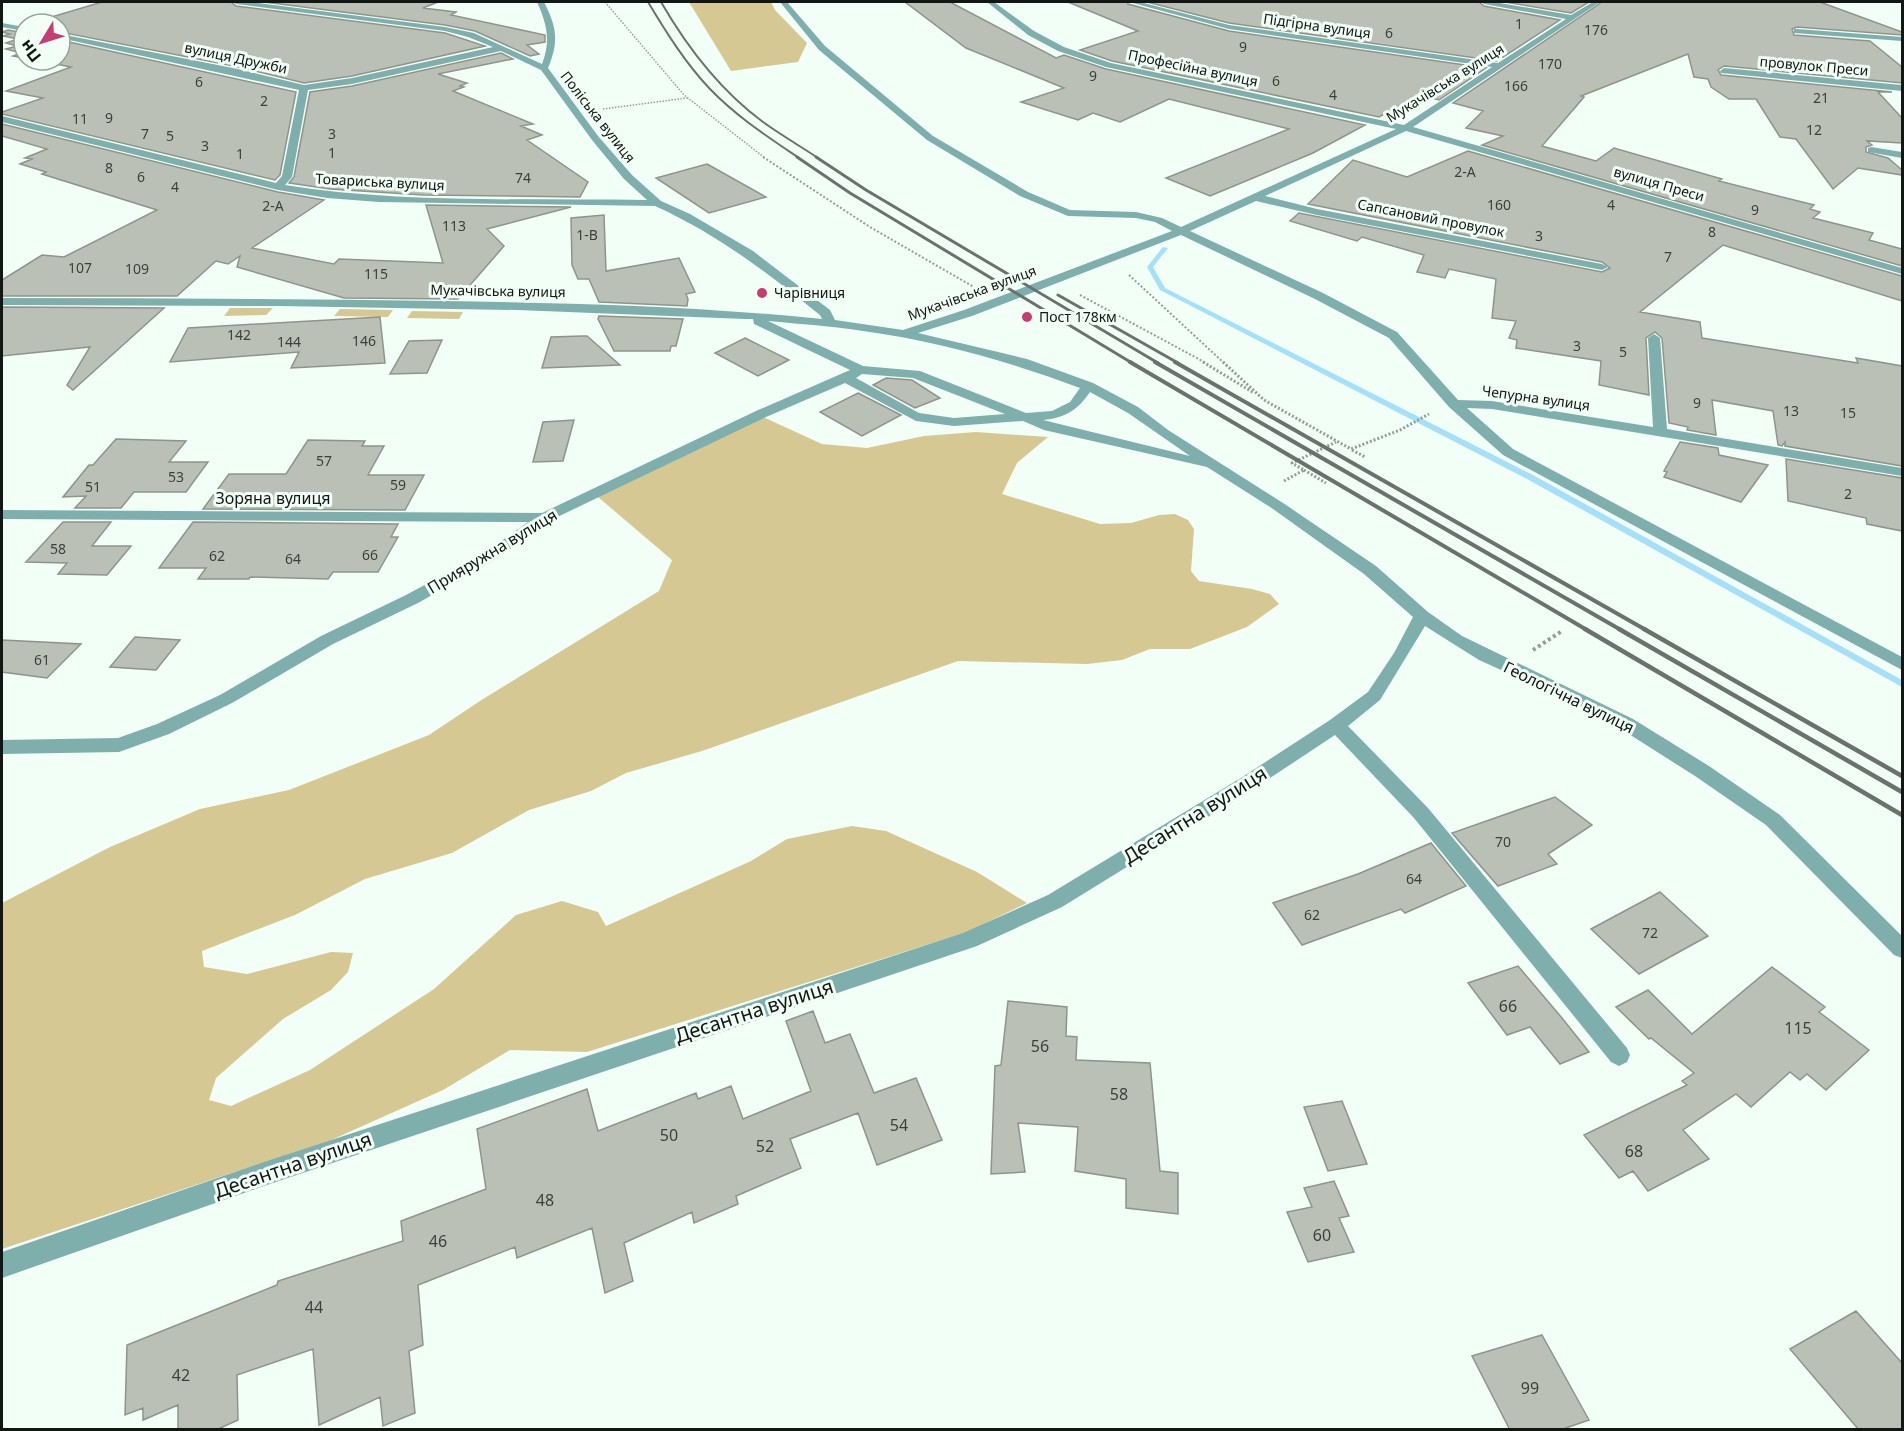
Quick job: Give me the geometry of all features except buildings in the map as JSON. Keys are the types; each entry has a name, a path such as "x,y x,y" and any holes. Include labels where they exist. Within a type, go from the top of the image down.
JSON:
{"street":[{"name":"Поліська вулиця","path":"236,2 445,29 471,35 543,68 595,138 628,177 657,203 686,216 749,253 826,313 829,322"},
{"path":"541,2 553,47 543,68"},
{"path":"783,2 822,48 930,138 1024,194 1068,213 1136,214 1158,220 1319,296 1393,335 1454,404 1508,452 1902,664"},
{"name":"Професійна вулиця","path":"990,2 1031,33 1061,49 1110,65 1405,128"},
{"name":"Підгірна вулиця","path":"1133,2 1229,27 1501,66"},
{"path":"1484,2 1572,18"},
{"name":"Мукачівська вулиця","path":"2,302 517,306 745,315 829,322 905,334 968,314 1181,231 1405,128 1597,2"},
{"path":"1797,31 1902,39"},
{"name":"вулиця Дружби","path":"72,38 238,72 304,88 286,177 278,187"},
{"path":"304,88 352,81 502,48"},
{"name":"провулок Преси","path":"1724,71 1902,87"},
{"name":"Товариська вулиця","path":"2,119 278,187 379,199 657,203"},
{"name":"вулиця Преси","path":"1405,128 1503,153 1902,271"},
{"path":"1871,150 1902,155"},
{"name":"Сапсановий провулок","path":"1254,197 1317,212 1602,267"},
{"path":"745,315 860,369 915,374 1049,427 1103,442 1217,467"},
{"name":"Геологічна вулиця","path":"905,334 1022,362 1088,386 1133,410 1163,433 1278,506 1370,570 1422,616 1456,640 1627,724 1702,771 1773,820 1902,949"},
{"path":"1654,338 1660,433"},
{"name":"Прияружна вулиця","path":"2,747 119,745 163,729 226,699 327,640 412,599 490,556 544,518 744,422 846,378 860,369"},
{"path":"846,378 916,417 954,422 1055,416 1076,405 1088,386"},
{"name":"Чепурна вулиця","path":"1454,404 1492,405 1902,472"},
{"name":"Зоряна вулиця","path":"2,514 544,518"},
{"name":"Десантна вулиця","path":"2,1265 275,1170 969,940 1055,901 1251,781 1336,725 1374,696 1401,655 1422,616"},
{"path":"1336,725 1421,813 1619,1055"}],"path":[{"path":"605,2 688,98 782,171 870,227 977,288"},
{"path":"578,113 688,98"},
{"path":"1127,252 1121,268 1264,400"},
{"path":"1051,281 1097,302 1224,373 1264,400 1365,457"},
{"path":"1351,449 1425,416"},
{"path":"1326,483 1292,463 1337,441"},
{"path":"1278,506 1296,496 1279,484 1304,470"},
{"path":"1529,652 1562,631"}],"shaded area":[{"path":"689,2 771,2 775,10 807,43 798,62 731,71"},
{"path":"230,308 273,308 266,315 224,316"},
{"path":"340,309 393,310 388,317 334,316"},
{"path":"412,311 463,312 459,319 407,318"},
{"path":"763,417 822,444 867,448 924,436 976,432 1048,437 1017,463 1002,494 1100,524 1131,523 1159,515 1175,514 1188,520 1194,529 1191,571 1199,581 1270,594 1279,604 1247,627 1190,649 1150,649 1122,660 1087,664 958,661 702,751 626,773 591,791 529,810 452,853 365,879 295,915 202,951 204,967 247,974 331,952 353,953 348,972 331,990 283,1019 216,1078 209,1100 231,1106 310,1070 434,989 516,915 562,901 598,912 606,926 751,861 787,839 852,826 886,831 977,872 1027,903 967,932 587,1052 510,1050 443,1090 329,1141 2,1249 2,903 110,847 200,809 289,790 429,735 483,699 659,591 672,560 598,497"}],"waterway":[{"path":"1165,248 1150,267 1162,289 1530,477 1902,684"}],"railway":[{"path":"648,2 669,36 710,89 742,118 799,158"},
{"path":"661,2 694,52 733,96 763,122 818,158"},
{"path":"797,157 850,193 1132,363"},
{"path":"816,157 866,190 1158,363"},
{"path":"1058,295 1178,363"},
{"path":"1130,362 1587,630"},
{"path":"1155,362 1621,630"},
{"path":"1175,362 1646,630"},
{"path":"1585,629 1902,815"},
{"path":"1619,629 1902,792"},
{"path":"1644,629 1902,776"}],"place":[{"name":"Чарівниця","path":"762,293"},
{"name":"Пост 178км","path":"1027,317"}]}
